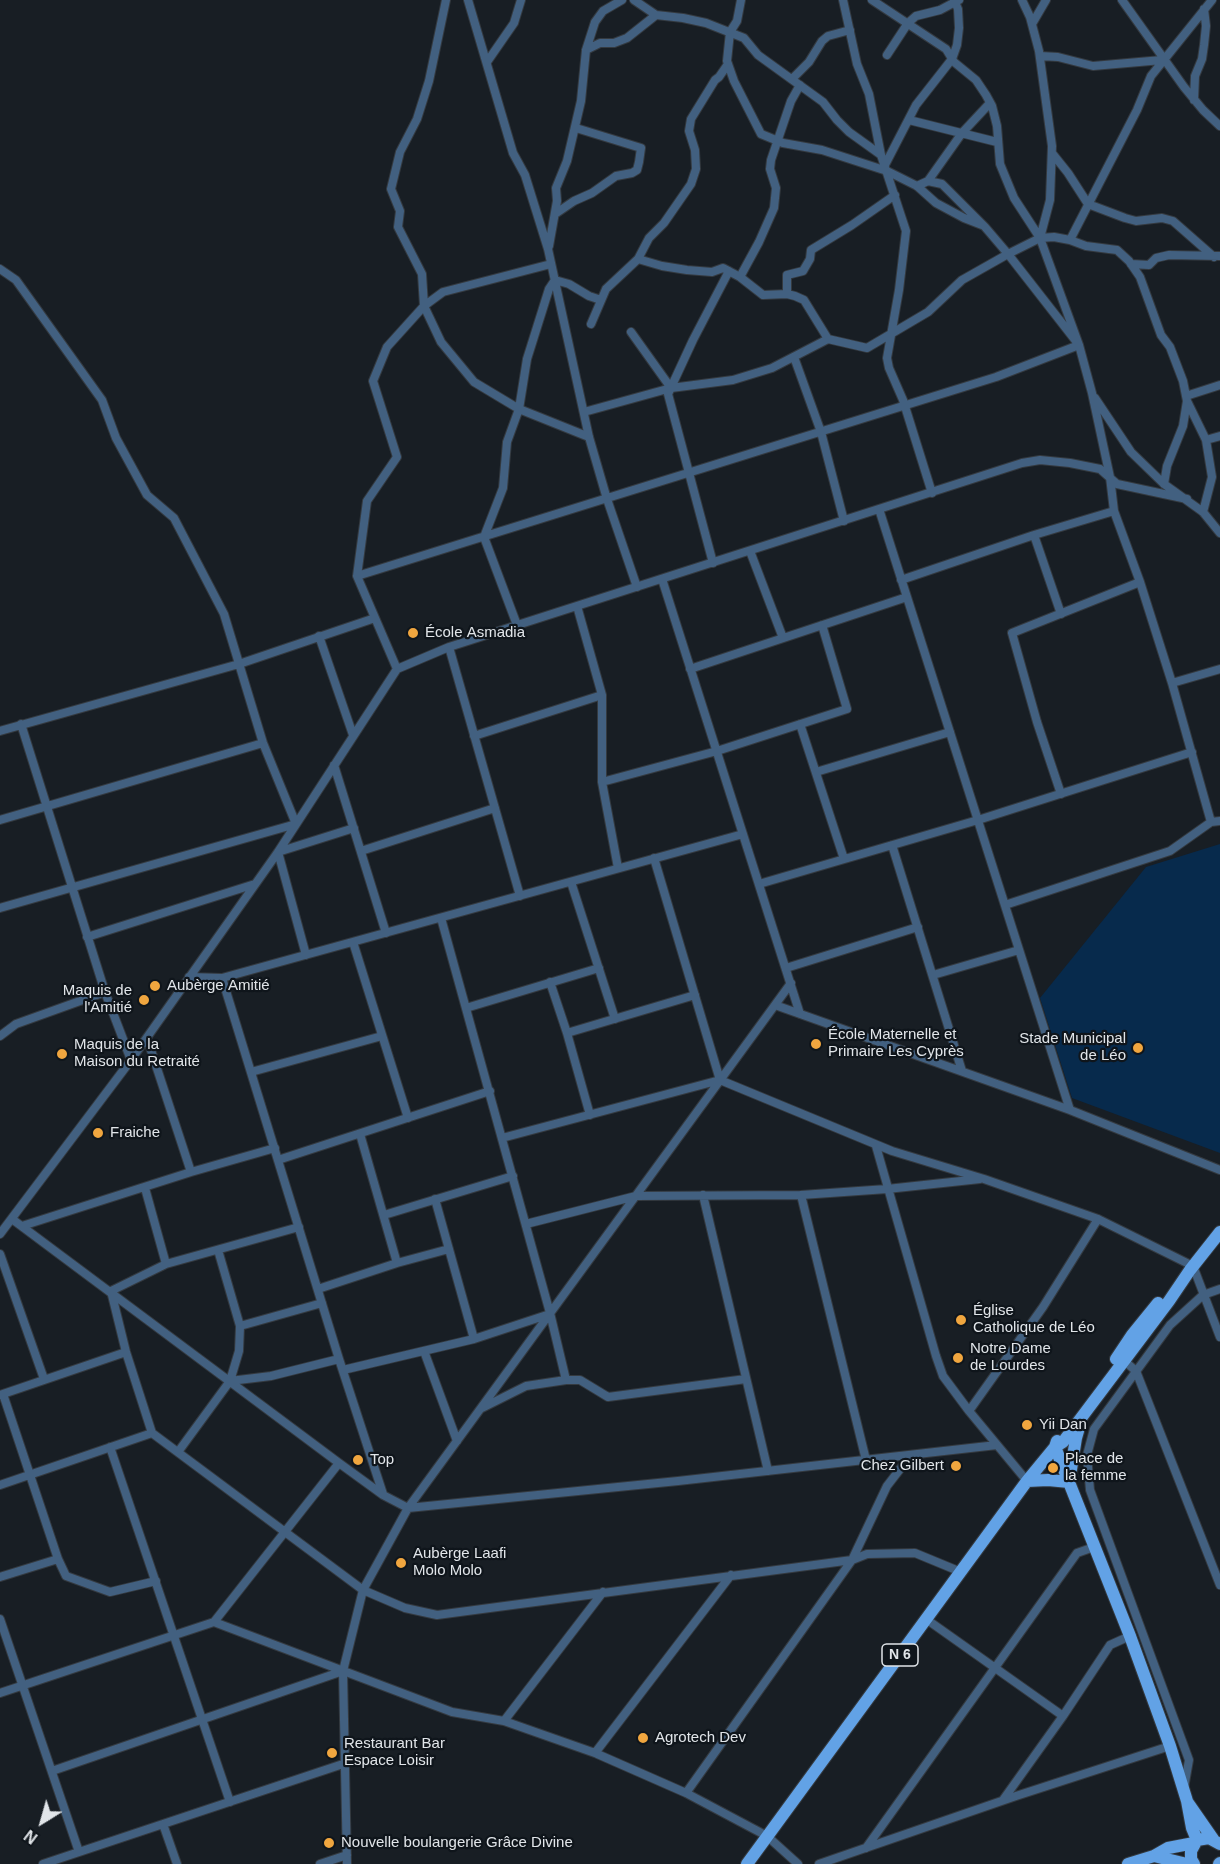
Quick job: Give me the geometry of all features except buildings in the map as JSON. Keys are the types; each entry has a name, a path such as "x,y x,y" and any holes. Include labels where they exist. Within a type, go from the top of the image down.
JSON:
{"main road":[{"name":"N 6","path":"1055,1447 1063,1442 1087,1409 1151,1312 1220,1232"},
{"name":"N 6","path":"747,1864 1027,1481 1121,1358"},
{"path":"1069,1482 1076,1438 1087,1409"},
{"path":"1055,1447 1130,1636 1170,1746 1196,1842 1190,1855 1194,1864"},
{"path":"1027,1481 1069,1482"},
{"path":"1185,1795 1217,1842"},
{"path":"1128,1864 1154,1856 1168,1848 1196,1842 1205,1837 1217,1842"},
{"path":"1154,1856 1187,1864"}],"street":[{"path":"446,0 429,81 417,119 400,152 391,189 400,211 398,227 422,274 424,306 441,342 474,382 519,409 590,437"},
{"path":"468,0 513,153 525,175 548,249 590,437 607,499 637,587"},
{"path":"487,62 514,23 521,0"},
{"path":"548,249 557,201 556,188 567,161 576,128 584,81 586,50 595,22 603,11 622,0"},
{"path":"634,0 656,15 683,18 744,38 758,55 823,102 849,132 881,155"},
{"path":"741,0 738,21 730,32 728,64 734,81 762,134 777,140 886,168 917,186 936,203 985,227"},
{"path":"843,0 857,64 869,94 881,155 906,231 899,290 886,358 932,493"},
{"path":"872,0 946,50 952,59 976,80 990,103 997,126 1000,164 1014,198 1040,238 1079,345 1110,477 1114,511 1140,582 1192,752 1216,821 1170,850 1005,905"},
{"path":"1022,0 1032,24 1040,56 1051,153 1050,200 1040,238"},
{"path":"1032,24 1046,0"},
{"path":"1122,0 1194,100 1220,126"},
{"path":"1070,240 1137,110 1151,76 1212,0"},
{"path":"886,168 916,105 952,59 959,28 956,1 940,10 916,16 908,23 887,55"},
{"path":"1194,100 1196,76 1204,45 1206,26 1204,9"},
{"path":"586,50 600,43 614,43 627,38 656,15"},
{"path":"792,79 809,62 822,41 828,36 850,30"},
{"path":"1040,56 1058,57 1093,66 1163,59"},
{"path":"591,324 606,289 638,259 649,238 664,223 691,184 696,169 695,150 689,131 691,119 715,80 728,64"},
{"path":"740,277 774,208 777,188 770,169 791,100 800,85"},
{"path":"928,182 962,134 990,103"},
{"path":"909,120 997,142"},
{"path":"555,214 616,176 637,170 639,162 641,148 576,128"},
{"path":"1051,153 1088,204 1125,219 1136,221 1162,218 1173,221 1217,257"},
{"path":"917,186 928,182 942,184 1008,254 1079,345"},
{"path":"787,294 787,275 803,271 810,259 811,250 895,195"},
{"path":"584,412 671,388 733,380 772,368 828,339 867,348 928,312 962,280 1040,238 1054,237 1086,246 1117,250 1140,277 1161,335 1170,347 1183,381 1186,399 1183,426 1167,466 1164,484"},
{"path":"1131,264 1149,265 1156,258 1169,255 1217,257"},
{"path":"638,259 687,270 712,272 723,268 740,277 763,295 787,294 804,300 828,339"},
{"path":"397,669 357,576 368,501 397,456 373,381 387,347 424,306 443,292 552,264"},
{"path":"0,269 16,280 102,400 116,438 147,495 174,518 224,614 263,743 296,824"},
{"path":"713,563 668,394 729,271"},
{"path":"555,280 569,284 601,300"},
{"path":"517,625 484,537 503,488 507,442 519,409 527,359 549,289 555,280"},
{"path":"631,332 671,388"},
{"path":"357,576 996,377 1079,345"},
{"path":"794,357 821,432 844,521"},
{"path":"1186,399 1220,385"},
{"path":"1092,393 1131,452 1164,484 1203,512 1220,532"},
{"path":"1186,399 1206,440 1212,477 1203,512"},
{"path":"1206,440 1220,436"},
{"path":"0,1234 131,1060 278,852 397,669 449,647 1022,463 1040,460 1100,469 1117,484 1187,500"},
{"path":"879,509 1070,1110"},
{"path":"902,580 1034,535 1114,511"},
{"path":"1034,535 1061,614"},
{"path":"750,551 783,638"},
{"path":"662,579 800,1014"},
{"path":"1061,794 1037,722 1012,633 1140,582"},
{"path":"690,669 907,597"},
{"path":"576,606 602,695 602,782 618,868"},
{"path":"0,731 239,664 375,618"},
{"path":"602,782 717,750 847,709 822,625"},
{"path":"320,636 353,735"},
{"path":"449,647 520,896"},
{"path":"1172,683 1220,669"},
{"path":"474,736 602,695"},
{"path":"21,724 105,992 131,1060"},
{"path":"800,724 844,859"},
{"path":"816,772 950,732"},
{"path":"0,820 263,743"},
{"path":"759,884 978,820 1192,752"},
{"path":"334,765 386,933"},
{"path":"361,851 495,807"},
{"path":"0,908 296,824"},
{"path":"278,852 354,828"},
{"path":"189,977 222,978 743,834"},
{"path":"892,845 962,1071"},
{"path":"278,852 306,955"},
{"path":"654,858 720,1080"},
{"path":"571,882 615,1018"},
{"path":"87,937 255,884"},
{"path":"441,918 526,1224 566,1380"},
{"path":"786,968 918,927"},
{"path":"352,942 408,1118"},
{"path":"933,975 1019,950"},
{"path":"466,1008 599,968"},
{"path":"222,978 383,1495"},
{"path":"550,982 590,1115"},
{"path":"320,1864 347,1859 343,1671 363,1590 408,1508 791,983"},
{"path":"0,1036 16,1024 105,992"},
{"path":"567,1033 695,995"},
{"path":"775,1005 1070,1110 1220,1170"},
{"path":"251,1072 382,1036"},
{"path":"147,1038 191,1172"},
{"path":"502,1138 720,1080 876,1146 984,1179 1098,1219 1191,1268 1220,1337"},
{"path":"278,1160 490,1091"},
{"path":"360,1134 398,1263"},
{"path":"876,1146 943,1376 969,1412 1027,1481"},
{"path":"22,1226 274,1148"},
{"path":"384,1215 513,1176"},
{"path":"526,1224 636,1196 801,1195 984,1179"},
{"path":"145,1188 166,1264"},
{"path":"703,1195 768,1471"},
{"path":"801,1195 866,1460"},
{"path":"435,1199 474,1339"},
{"path":"12,1219 339,1463 383,1495 408,1508 997,1445"},
{"path":"969,1412 1043,1307 1098,1219"},
{"path":"111,1291 166,1264 299,1227"},
{"path":"178,1452 230,1381 239,1352 240,1326 218,1250"},
{"path":"318,1289 398,1263 449,1250"},
{"path":"0,1254 44,1379"},
{"path":"1185,1795 1189,1760 1090,1490 1087,1455 1094,1429 1170,1325 1203,1295 1220,1289"},
{"path":"111,1291 126,1352 152,1433 363,1590 405,1608 437,1616 852,1560 867,1554 915,1553 961,1572"},
{"path":"240,1326 322,1302"},
{"path":"343,1370 474,1339 550,1313"},
{"path":"424,1351 457,1441"},
{"path":"126,1352 1,1394 58,1559 66,1576 110,1592 156,1581"},
{"path":"1121,1358 1136,1371 1220,1585"},
{"path":"230,1381 271,1376 339,1359"},
{"path":"481,1408 526,1386 566,1380 580,1380 608,1397 746,1379"},
{"path":"0,1485 152,1433"},
{"path":"110,1448 230,1802"},
{"path":"686,1793 852,1560 888,1486 911,1455"},
{"path":"0,1693 214,1622 339,1463"},
{"path":"866,1848 1077,1553 1094,1547"},
{"path":"0,1578 58,1559"},
{"path":"595,1753 731,1575"},
{"path":"504,1721 603,1592"},
{"path":"0,1619 79,1852"},
{"path":"926,1619 1062,1716"},
{"path":"214,1622 452,1712 504,1721 595,1753 686,1793 767,1836 798,1864"},
{"path":"1003,1800 1110,1644 1130,1636"},
{"path":"52,1771 343,1671"},
{"path":"819,1864 1003,1800 1170,1746"},
{"path":"43,1864 346,1763"},
{"path":"163,1824 177,1864"}],"shaded area":[{"name":"Stade Municipal de Léo","path":"1220,844 1220,1153 1072,1098 1040,998 1146,867"}],"place":[{"name":"École Asmadia","path":"413,633"},
{"name":"Aubèrge Amitié","path":"155,986"},
{"name":"Maquis de l'Amitié","path":"144,1000"},
{"name":"École Maternelle et Primaire Les Cyprès","path":"816,1044"},
{"name":"Stade Municipal de Léo","path":"1138,1048"},
{"name":"Maquis de la Maison du Retraité","path":"62,1054"},
{"name":"Fraiche","path":"98,1133"},
{"name":"Église Catholique de Léo","path":"961,1320"},
{"name":"Notre Dame de Lourdes","path":"958,1358"},
{"name":"Yii Dan","path":"1027,1425"},
{"name":"Top","path":"358,1460"},
{"name":"Chez Gilbert","path":"956,1466"},
{"name":"Place de la femme","path":"1053,1468"},
{"name":"Aubèrge Laafi Molo Molo","path":"401,1563"},
{"name":"Agrotech Dev","path":"643,1738"},
{"name":"Restaurant Bar Espace Loisir","path":"332,1753"},
{"name":"Nouvelle boulangerie Grâce Divine","path":"329,1843"}]}
